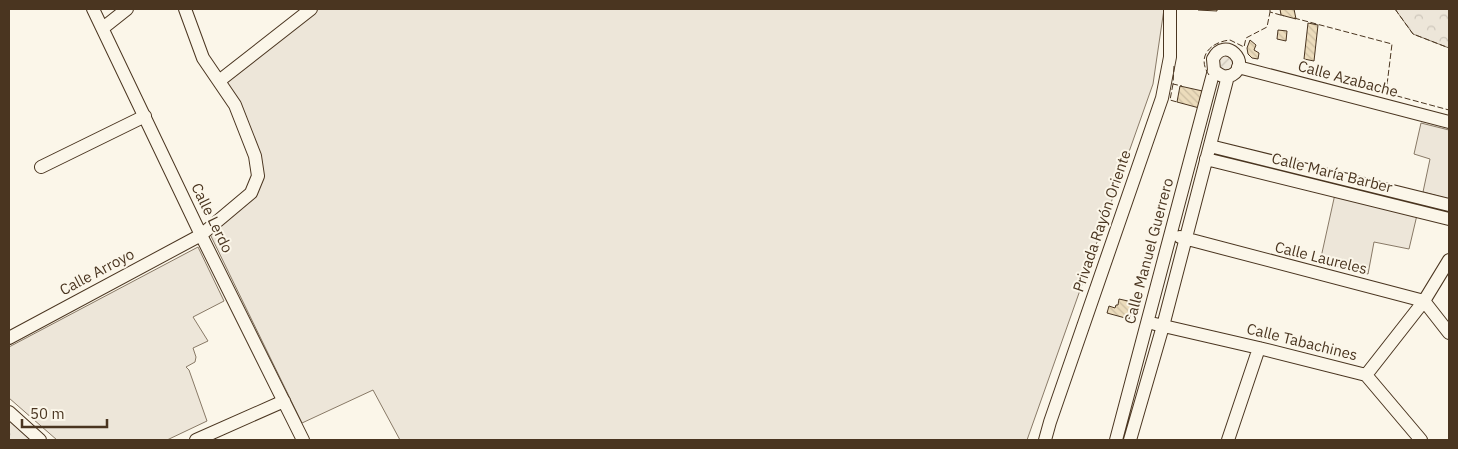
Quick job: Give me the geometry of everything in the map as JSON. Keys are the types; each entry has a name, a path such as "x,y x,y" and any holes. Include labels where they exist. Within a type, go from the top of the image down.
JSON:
{"street":[{"name":"Calle Lerdo","path":"93,9 201,235 303,440"},
{"path":"103,28 127,9"},
{"name":"Calle Arroyo","path":"9,338 201,235 250,193 258,176 255,156 236,106 202,58 185,9"},
{"path":"219,81 311,9"},
{"name":"Privada Rayón Oriente","path":"1045,440 1162,98 1170,57 1170,9"},
{"path":"1224,50 1234,53 1237,57 1238,67 1234,73 1228,76 1220,75 1214,70 1213,60 1219,51 1224,50"},
{"name":"Calle Azabache","path":"1238,67 1449,122"},
{"name":"Calle Manuel Guerrero","path":"1116,440 1214,70"},
{"path":"1130,440 1163,326 1228,76"},
{"path":"41,166 145,116"},
{"name":"Calle María Barber","path":"1210,146 1449,205"},
{"name":"Calle María Barber","path":"1206,159 1449,219"},
{"name":"Calle Laureles","path":"1171,233 1186,240 1424,301"},
{"path":"1366,375 1424,301 1449,260"},
{"path":"1424,301 1449,333"},
{"name":"Calle Tabachines","path":"1148,322 1366,375 1421,440"},
{"path":"1228,440 1259,348"},
{"path":"196,440 284,401"},
{"path":"9,412 40,440"}],"green space":[{"path":"313,9 1164,9 1153,84 1027,440 400,440 373,390 302,423 209,232 250,196 255,150 218,83"},
{"path":"1395,9 1449,9 1449,48 1413,34"},
{"path":"1224,55 1234,57 1232,70 1224,71 1219,67 1219,58"},
{"path":"1421,123 1449,130 1449,199 1423,192 1430,159 1414,154"},
{"path":"1335,194 1417,215 1409,249 1374,242 1368,274 1320,262"},
{"path":"198,247 224,301 193,317 208,341 193,348 196,357 195,362 186,367 189,370 207,421 167,440 57,440 9,398 9,347"},
{"path":"9,418 35,440 9,440"}],"building":[{"path":"1217,9 1217,11 1198,10"},
{"path":"1280,9 1294,9 1296,19 1281,15"},
{"path":"1308,23 1318,25 1314,61 1304,59"},
{"path":"1278,30 1287,31 1286,41 1277,39"},
{"path":"1250,40 1256,45 1254,50 1259,53 1258,59 1252,58 1248,54 1247,48"},
{"path":"1180,86 1207,92 1203,109 1177,102"},
{"path":"1119,299 1137,303 1135,308 1139,310 1137,315 1131,313 1129,319 1107,313 1109,306 1115,308 1118,305"}],"fence":[{"path":"1270,9 1270,12 1284,16"},
{"path":"1395,9 1413,34 1449,48"},
{"path":"1209,75 1204,62 1207,51 1223,41 1230,40 1244,47 1246,38 1267,27 1270,12"},
{"path":"1294,18 1392,44 1386,93 1449,110 1449,105"},
{"path":"1174,66 1173,84 1182,86"},
{"path":"1173,84 1170,100 1177,102"}]}
